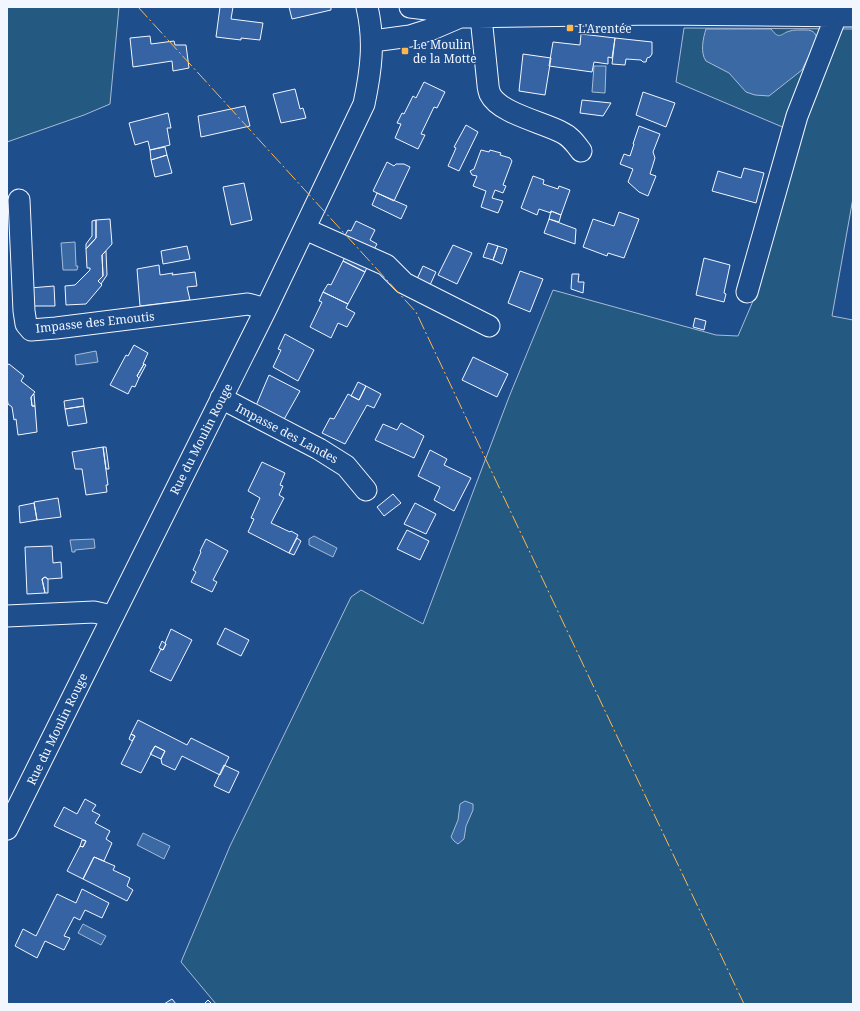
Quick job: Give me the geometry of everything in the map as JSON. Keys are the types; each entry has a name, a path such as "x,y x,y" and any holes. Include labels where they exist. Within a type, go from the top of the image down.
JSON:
{"street":[{"name":"Rue du Moulin Rouge","path":"7,830 112,616 266,310 364,104 369,80 373,41 371,21 367,7"},
{"path":"422,8 460,17 656,11 781,11 844,16 797,116 747,292"},
{"path":"373,41 410,36 432,29 460,17"},
{"path":"481,17 488,85 490,94 494,100 505,109 562,132 573,140 581,151"},
{"name":"Impasse des Emoutis","path":"19,200 24,311 26,324 31,330 248,304 266,310"},
{"path":"305,229 386,265 404,283 489,326"},
{"name":"Impasse des Landes","path":"222,398 319,449 346,466 366,490"},
{"path":"7,616 94,612 112,616"}],"shaded area":[{"path":"7,7 119,7 110,104 84,115 7,142"},
{"path":"684,28 853,29 853,198 832,316 853,320 853,1004 216,1004 181,962 230,846 351,597 361,590 423,624 509,397 553,290 716,335 738,336 753,301 799,134 676,82"},
{"path":"706,29 771,29 776,35 792,30 809,30 815,33 817,39 802,70 769,96 755,95 746,92 729,73 706,61 703,54 703,41"},
{"path":"594,66 606,66 605,93 592,92"},
{"path":"75,242 76,266 78,266 77,270 63,270 61,243"},
{"path":"96,351 98,362 76,365 75,355"},
{"path":"314,536 337,548 333,557 309,545 309,539"},
{"path":"94,539 95,548 75,550 75,552 72,552 70,540"},
{"path":"465,801 473,804 473,810 466,826 464,839 458,844 451,837 458,820 460,804"},
{"path":"143,833 170,846 164,859 137,845"},
{"path":"83,924 106,936 101,945 78,933"}],"building":[{"path":"220,7 233,7 231,19 263,23 260,40 241,38 241,40 216,37"},
{"path":"289,7 331,7 331,10 292,19"},
{"path":"581,34 615,38 612,58 608,57 608,64 594,62 592,72 549,66 553,42 580,45"},
{"path":"150,36 151,44 174,41 175,45 186,45 189,68 173,71 172,61 133,67 130,38"},
{"path":"615,38 652,42 652,54 647,58 646,62 641,60 626,59 625,65 612,64"},
{"path":"523,54 551,58 545,95 519,91"},
{"path":"424,82 445,92 437,108 434,107 421,134 425,135 418,149 395,138 401,124 397,123 402,113 404,114 413,96 416,98"},
{"path":"295,89 300,109 303,108 306,118 281,123 273,94"},
{"path":"643,92 675,103 666,127 636,115"},
{"path":"582,100 611,103 603,116 580,113"},
{"path":"245,106 250,126 201,137 198,116"},
{"path":"168,113 171,128 167,128 170,145 150,150 148,141 135,145 129,123"},
{"path":"466,125 478,132 459,171 448,166 456,148 454,147"},
{"path":"639,126 660,134 653,152 655,158 650,174 656,176 648,196 639,192 628,182 633,169 620,164 624,154 630,156"},
{"path":"165,147 167,155 151,160 150,150"},
{"path":"481,150 489,152 490,150 501,153 500,155 510,158 512,161 503,185 506,186 503,193 495,190 492,198 503,201 498,213 481,207 486,191 473,186 477,176 472,175 470,171 474,169"},
{"path":"167,155 172,173 155,177 151,160"},
{"path":"387,162 394,166 396,164 404,164 410,167 394,201 373,191"},
{"path":"744,168 764,173 756,203 712,191 718,171 741,178"},
{"path":"533,176 544,180 543,184 558,189 559,186 570,190 561,215 551,211 551,213 539,209 537,215 521,208"},
{"path":"244,183 252,220 231,225 223,187"},
{"path":"377,193 407,206 401,219 372,205"},
{"path":"551,211 561,215 559,222 549,219"},
{"path":"619,212 639,219 624,258 608,253 607,256 583,247 593,219 614,226"},
{"path":"110,219 112,244 102,255 103,276 98,281 102,285 86,304 66,305 65,286 75,285 90,270 90,268 87,268 86,249 96,238 96,220"},
{"path":"549,219 576,229 575,244 544,233"},
{"path":"96,220 96,238 86,249 86,244 92,236 92,221"},
{"path":"356,221 375,230 370,240 377,244 372,253 343,239 348,230 351,231"},
{"path":"488,243 498,246 493,260 483,257"},
{"path":"453,245 472,253 457,284 438,275"},
{"path":"187,246 190,259 163,264 161,251"},
{"path":"498,246 507,249 502,264 493,260"},
{"path":"106,251 107,275 101,284 98,281 103,276 102,255"},
{"path":"347,253 368,265 365,272 343,261"},
{"path":"704,258 730,265 724,293 726,294 724,302 696,295"},
{"path":"343,261 365,272 348,304 323,292 328,284 331,285"},
{"path":"159,265 160,275 195,272 197,286 187,287 190,300 140,306 137,269"},
{"path":"423,266 436,272 430,285 417,279"},
{"path":"520,271 543,279 530,312 508,303"},
{"path":"572,274 579,274 578,282 584,282 583,293 571,289"},
{"path":"54,286 55,306 31,306 30,288"},
{"path":"323,292 348,304 346,308 355,313 347,327 338,323 331,338 310,327 322,302 319,301"},
{"path":"695,318 706,321 704,330 693,327"},
{"path":"285,334 314,350 298,381 273,367 281,350 278,349"},
{"path":"134,345 148,353 137,376 139,378 135,387 132,386 128,394 110,385 126,355 128,356"},
{"path":"473,357 508,374 497,397 462,380"},
{"path":"9,364 24,376 21,381 35,392 31,397 32,406 35,406 37,432 18,435 16,419 14,420 12,407 8,404 7,397 7,365"},
{"path":"144,364 146,365 139,378 137,376"},
{"path":"269,375 300,391 282,423 255,408"},
{"path":"358,382 366,386 359,400 351,396"},
{"path":"366,386 381,394 374,408 367,405 345,444 322,433 330,418 334,419 348,394 359,400"},
{"path":"34,394 35,406 32,406 31,397"},
{"path":"83,398 84,406 65,409 64,401"},
{"path":"84,406 87,423 68,426 65,409"},
{"path":"401,423 424,436 414,458 375,440 383,424 397,430"},
{"path":"103,447 108,485 106,485 107,492 86,495 82,469 75,469 72,452"},
{"path":"103,447 106,447 109,469 106,469"},
{"path":"430,450 447,459 444,465 471,478 454,511 434,500 440,487 418,476"},
{"path":"262,462 285,473 280,485 283,486 279,495 284,498 271,523 298,535 289,553 248,532 254,519 251,518 260,498 248,491"},
{"path":"393,494 401,503 384,516 377,507"},
{"path":"58,498 61,517 37,520 34,502"},
{"path":"34,503 37,520 20,523 19,506"},
{"path":"415,503 436,514 426,534 404,524"},
{"path":"407,530 429,541 420,560 397,549"},
{"path":"297,538 301,541 294,555 289,553"},
{"path":"206,539 228,551 213,580 217,582 212,592 191,582 196,572 193,570"},
{"path":"52,546 53,563 61,562 62,578 48,579 45,577 42,579 45,593 27,594 25,547"},
{"path":"45,577 48,579 48,593 45,593 42,579"},
{"path":"225,628 249,640 241,656 217,644"},
{"path":"171,629 192,640 171,681 150,671 161,649 163,650 166,644 165,643"},
{"path":"162,641 166,644 163,650 159,648"},
{"path":"138,720 187,745 191,738 229,757 220,775 182,756 175,770 162,764 161,759 165,751 155,746 141,773 121,764 135,736 131,734"},
{"path":"131,734 135,736 132,741 129,739"},
{"path":"155,746 165,751 161,759 150,754"},
{"path":"224,765 239,772 229,793 214,786"},
{"path":"85,799 96,805 92,811 100,815 95,823 110,831 106,839 112,843 104,861 94,857 83,879 67,871 80,846 83,847 86,841 54,826 64,807 77,814"},
{"path":"82,840 86,841 83,847 80,846"},
{"path":"94,857 115,866 113,870 130,878 127,886 133,890 127,901 83,879"},
{"path":"82,889 109,903 102,918 85,910 80,920 74,917 64,936 70,938 64,950 45,941 37,958 15,946 23,929 36,936 57,894 76,903"},
{"path":"172,999 176,1004 164,1004"},
{"path":"208,1000 212,1004 204,1004"}],"power":[{"path":"138,7 416,312 744,1004"}],"place":[{"name":"L'Arentée","path":"570,28"},
{"name":"Le Moulin de la Motte","path":"405,51"}]}
